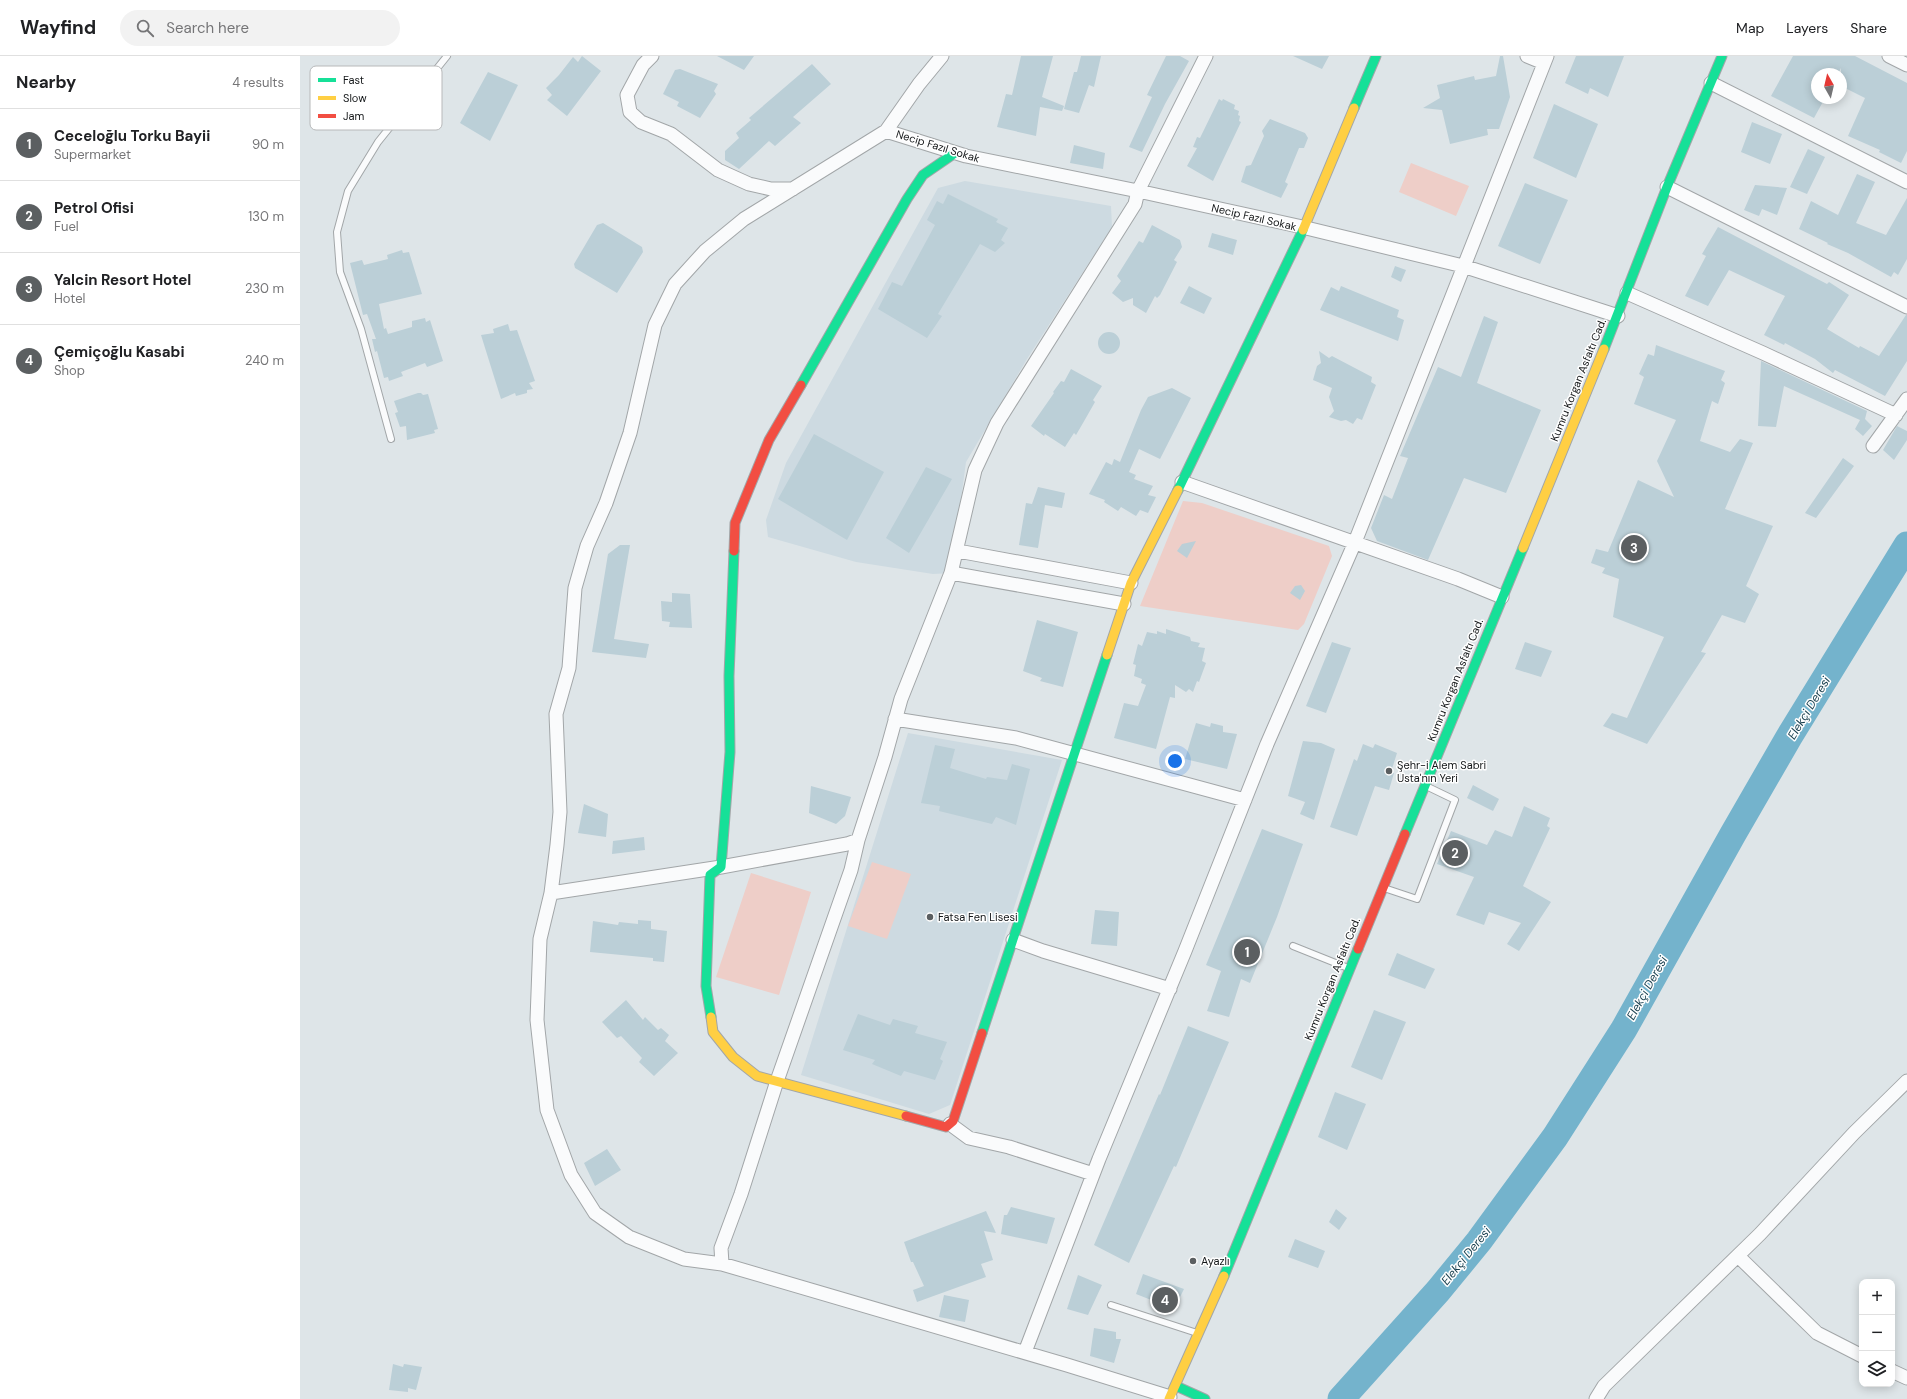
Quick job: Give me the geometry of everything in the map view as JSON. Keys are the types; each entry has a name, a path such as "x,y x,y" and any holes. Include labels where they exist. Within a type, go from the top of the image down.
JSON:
{"street":[{"path":"652,56 643,65 627,95 630,112 641,122 671,134 718,170 749,184 771,189 793,189"},
{"path":"942,56 886,131 744,219 705,251 675,284 655,325 630,433 606,503 587,546 575,588 569,668 556,714 560,812 551,893 540,939 537,1020 547,1110 571,1175 595,1213 629,1237 684,1259 722,1264 1172,1394 1205,1399"},
{"path":"722,1264 721,1248 741,1194 777,1081 851,870 858,840 885,757 901,699 958,552 975,470 997,423 1134,204 1138,191 1206,56"},
{"path":"955,152 923,175 907,199 769,440 735,523 729,676 730,752 721,867 710,875 706,986 714,1032 733,1056 757,1076 946,1127 953,1121 1131,583 1182,482 1304,228 1376,56"},
{"path":"1025,1352 1093,1174 1170,989 1267,744 1355,542 1545,60 1527,56"},
{"name":"Kumru Korgan Asfaltı Cad.","path":"1172,1394 1199,1333 1425,786 1618,316 1667,187 1722,56"},
{"path":"1889,56 1907,65"},
{"path":"1711,83 1907,182"},
{"name":"Necip Fazıl Sokak","path":"886,131 955,152 1304,228 1463,266 1618,316"},
{"path":"1667,187 1907,307"},
{"path":"1627,293 1763,353 1896,415"},
{"path":"1873,446 1907,399"},
{"path":"1182,482 1458,579 1502,597"},
{"path":"958,552 1131,583"},
{"path":"951,573 1124,604"},
{"path":"895,720 1016,738 1245,800"},
{"path":"551,893 721,867 847,844 858,840"},
{"path":"1013,940 1043,951 1170,989"},
{"path":"1596,1399 1604,1386 1760,1234 1854,1133 1907,1081"},
{"path":"950,1124 969,1138 1009,1147 1093,1174"},
{"path":"1738,1256 1817,1333 1859,1354"},
{"path":"1895,1372 1907,1378"}],"lane":[{"path":"439,66 447,56"},
{"path":"388,130 378,142 348,191 337,232 340,272 362,329 391,439"},
{"path":"1383,888 1416,899 1455,800 1425,786"},
{"path":"1293,946 1350,968"},
{"path":"1111,1305 1199,1333"}],"shaded area":[{"path":"1411,163 1469,186 1456,216 1399,192"},
{"path":"965,181 1111,206 1112,227 1027,359 966,462 951,573 933,574 856,562 768,537 766,520 786,463 938,188"},
{"path":"1183,501 1202,503 1329,546 1332,556 1304,624 1298,630 1140,606"},
{"name":"Fatsa Fen Lisesi","path":"908,733 1062,760 950,1105 929,1114 801,1075"},
{"path":"872,862 911,874 887,939 848,926"},
{"path":"751,873 811,892 779,995 716,977"}],"building":[{"path":"582,56 601,71 567,116 547,100 552,95 546,88 559,75 573,57 578,62"},
{"path":"717,56 754,56 744,70"},
{"path":"1021,56 1053,56 1042,97 1064,106 1062,111 1040,107 1036,136 997,127 1006,94 1012,95"},
{"path":"1081,56 1101,56 1094,87 1089,85 1079,113 1064,109 1074,72 1077,72"},
{"path":"1166,56 1180,56 1189,61 1165,104 1142,152 1129,147 1152,97 1147,95"},
{"path":"1293,56 1329,56 1322,69"},
{"path":"1500,56 1503,56 1510,97 1499,129 1487,129 1488,135 1450,144 1442,110 1423,108 1440,98 1437,85 1474,76 1475,80 1496,76"},
{"path":"1576,56 1624,56 1608,97 1590,88 1588,94 1565,83"},
{"path":"1793,56 1855,56 1907,83 1907,151 1901,163 1879,152 1880,150 1848,136 1865,98 1847,89 1847,68 1811,68 1811,104 1822,104 1814,118 1771,96"},
{"path":"812,64 831,84 793,117 801,123 775,146 769,141 739,169 725,160 725,151 739,138 736,133 751,120 749,118"},
{"path":"680,69 718,84 714,91 716,94 700,118 677,106 679,102 663,94 675,70"},
{"path":"488,72 518,85 490,141 460,123"},
{"path":"1219,99 1222,101 1223,99 1235,105 1234,109 1239,111 1239,121 1241,122 1213,181 1187,166 1197,148 1193,147 1197,137 1200,138"},
{"path":"1554,104 1598,124 1576,178 1533,158"},
{"path":"1270,119 1305,133 1308,138 1304,148 1299,148 1285,182 1288,184 1281,198 1241,182 1246,166 1251,165 1264,136 1262,131"},
{"path":"1752,122 1782,134 1770,164 1741,152"},
{"path":"1074,145 1105,153 1103,169 1070,163"},
{"path":"1808,149 1825,157 1807,194 1790,187"},
{"path":"1857,174 1875,182 1856,223 1886,235 1907,198 1907,259 1898,275 1894,272 1891,277 1848,253 1799,229 1811,201 1838,215"},
{"path":"1525,183 1568,200 1540,264 1498,246"},
{"path":"1755,185 1787,188 1777,215 1762,209 1759,216 1744,210"},
{"path":"948,194 998,219 996,222 1008,228 1001,240 1005,243 995,252 980,244 938,314 942,316 927,338 878,309 892,282 902,286 935,225 927,220 937,201 943,204"},
{"path":"603,223 642,247 643,252 617,293 575,268 574,264 597,225"},
{"path":"1152,225 1180,240 1182,247 1174,260 1177,262 1160,295 1157,298 1155,296 1146,313 1133,305 1133,298 1123,302 1112,293 1121,281 1117,276 1139,241 1143,243"},
{"path":"1718,227 1827,284 1829,282 1849,295 1827,329 1859,348 1860,346 1879,356 1907,315 1907,361 1885,396 1835,370 1833,373 1815,359 1785,343 1784,345 1764,335 1785,296 1729,270 1708,306 1685,296 1706,256 1702,254"},
{"path":"1212,233 1237,240 1233,255 1208,247"},
{"path":"402,250 403,253 409,252 422,294 379,304 384,329 386,328 388,334 412,327 412,321 425,318 426,322 430,320 443,361 427,367 425,363 401,372 403,376 389,381 388,377 384,378 377,351 375,352 372,339 376,339 367,314 363,315 350,263 362,260 364,265 388,259 387,255"},
{"path":"1395,266 1406,270 1401,282 1391,277"},
{"path":"1189,286 1212,298 1204,314 1180,303"},
{"path":"1341,286 1399,310 1397,317 1404,320 1398,341 1320,310 1331,287 1339,291"},
{"path":"1484,316 1498,322 1477,383 1541,410 1506,493 1464,478 1428,560 1377,541 1371,528 1384,495 1392,499 1408,458 1400,456 1438,367 1461,377"},
{"path":"508,324 510,331 517,330 535,381 529,383 533,389 527,390 527,393 516,396 515,393 501,399 481,335 494,333 493,329"},
{"path":"1109,332 1117,335 1120,343 1117,351 1109,354 1101,351 1098,343 1101,335"},
{"path":"1656,345 1725,371 1721,380 1725,383 1718,404 1712,401 1700,441 1730,452 1740,439 1753,443 1725,509 1773,526 1746,586 1759,594 1745,623 1722,615 1701,652 1706,653 1647,744 1603,726 1612,713 1627,718 1664,637 1613,617 1619,579 1602,573 1605,568 1591,563 1596,549 1608,552 1638,480 1674,497 1657,461 1676,420 1634,404 1644,377 1639,374 1648,354 1654,356"},
{"path":"1319,351 1329,358 1332,356 1372,377 1371,382 1376,385 1362,420 1357,418 1353,424 1346,420 1341,421 1329,417 1334,411 1329,397 1332,388 1313,380 1317,366 1321,363"},
{"path":"1761,361 1867,411 1865,419 1872,426 1863,436 1855,429 1860,420 1784,386 1776,427 1758,426"},
{"path":"1071,369 1102,386 1093,400 1095,402 1076,435 1074,433 1065,447 1045,434 1044,436 1031,426 1061,381 1064,382"},
{"path":"1172,388 1191,398 1160,459 1139,449 1129,472 1136,475 1134,479 1153,486 1148,495 1156,497 1148,513 1140,510 1136,516 1121,507 1118,511 1104,502 1105,500 1089,494 1106,462 1112,465 1114,459 1120,462 1141,410 1148,397"},
{"path":"418,393 423,395 428,394 438,429 434,430 435,433 407,440 406,426 400,427 395,413 398,412 394,401"},
{"path":"1897,426 1907,431 1907,440 1894,460 1883,450"},
{"path":"814,434 884,472 847,540 778,499"},
{"path":"1843,458 1854,466 1816,518 1805,513"},
{"path":"926,467 952,479 909,553 886,538"},
{"path":"1038,487 1065,493 1062,508 1045,505 1038,548 1019,545 1026,503 1032,504"},
{"path":"1196,541 1187,558 1177,551 1182,544"},
{"path":"620,545 630,545 614,639 649,644 646,658 592,652 608,554"},
{"path":"1301,585 1305,591 1300,600 1290,593 1295,586"},
{"path":"672,593 690,594 692,628 669,627 670,622 662,621 661,601 672,602"},
{"path":"1037,620 1078,632 1063,687 1040,681 1042,678 1023,671"},
{"path":"1166,629 1190,637 1191,641 1200,643 1198,647 1205,648 1202,661 1206,663 1199,682 1197,681 1193,692 1189,689 1186,692 1175,685 1175,698 1170,697 1156,749 1114,738 1124,703 1138,706 1146,685 1141,683 1142,679 1134,676 1136,665 1133,664 1138,644 1142,646 1147,632 1157,634 1157,631 1166,634"},
{"path":"1332,642 1351,648 1326,713 1306,706"},
{"path":"1525,642 1552,651 1541,677 1515,669"},
{"path":"1196,723 1210,727 1211,723 1223,726 1223,732 1237,734 1227,769 1185,759"},
{"path":"1303,741 1321,743 1335,749 1314,820 1300,814 1305,802 1288,796"},
{"path":"1363,744 1373,748 1375,744 1397,753 1391,772 1394,773 1389,790 1375,786 1357,836 1330,827 1354,759 1357,761"},
{"path":"935,745 955,749 950,768 986,779 987,777 1007,780 1012,764 1030,769 1016,825 996,817 992,824 939,811 940,806 921,803"},
{"path":"1473,785 1499,799 1493,811 1467,798"},
{"path":"811,786 851,797 845,816 836,824 809,813"},
{"path":"584,804 608,814 606,837 578,833"},
{"path":"1524,806 1550,818 1547,826 1550,828 1523,886 1551,902 1519,951 1507,944 1521,923 1489,912 1484,925 1456,915 1474,877 1437,864 1451,831 1487,845 1495,830 1512,837"},
{"path":"1262,829 1303,844 1277,917 1250,983 1241,979 1229,1017 1207,1011 1221,971 1206,965"},
{"path":"644,837 645,850 612,854 613,841"},
{"path":"1095,910 1119,912 1117,946 1091,944"},
{"path":"638,920 651,921 651,929 667,931 664,962 653,961 653,958 590,952 593,921 618,925 619,922 638,924"},
{"path":"1397,953 1435,969 1425,989 1388,975"},
{"path":"626,1000 643,1020 645,1017 658,1030 661,1028 669,1035 665,1041 678,1053 654,1076 639,1062 642,1058 621,1036 617,1038 602,1022"},
{"path":"1374,1010 1406,1022 1382,1080 1351,1067"},
{"path":"858,1014 890,1025 893,1019 918,1026 915,1033 947,1042 940,1059 943,1061 935,1080 904,1071 901,1076 872,1064 875,1060 843,1050"},
{"path":"1188,1026 1229,1042 1176,1167 1174,1166 1129,1263 1094,1245 1159,1094 1160,1095"},
{"path":"1335,1092 1366,1104 1347,1150 1318,1137"},
{"path":"607,1149 621,1170 595,1186 584,1163"},
{"path":"1011,1207 1055,1218 1047,1244 1001,1234 1004,1215 1007,1215"},
{"path":"1336,1209 1347,1218 1339,1230 1329,1222"},
{"path":"986,1211 996,1233 984,1231 993,1260 981,1264 986,1277 917,1302 913,1290 924,1286 913,1262 911,1262 904,1242"},
{"path":"1295,1239 1325,1251 1318,1268 1288,1257"},
{"path":"1143,1274 1184,1289 1174,1309 1136,1294"},
{"path":"1078,1275 1102,1285 1088,1315 1067,1309"},
{"path":"944,1295 969,1300 965,1322 939,1317"},
{"path":"1094,1328 1116,1332 1116,1339 1121,1339 1114,1363 1090,1356"},
{"path":"393,1364 403,1367 404,1364 422,1367 416,1390 408,1388 408,1392 389,1390"}],"waterway":[{"name":"Elekçi Deresi","path":"1341,1399 1438,1291 1479,1241 1555,1137 1624,1029 1789,737 1907,545"}],"traffic: fast":[{"path":"1354,108 1376,56"},
{"path":"1604,349 1667,187 1722,56"},
{"path":"801,385 907,199 923,175 955,153"},
{"path":"1178,490 1303,230"},
{"path":"1405,834 1523,548"},
{"path":"711,1017 706,986 710,875 721,867 730,752 729,676 734,551"},
{"path":"982,1033 1107,655"},
{"path":"1224,1276 1358,949"},
{"path":"1176,1386 1205,1399"}],"traffic: slow":[{"path":"1303,230 1354,108"},
{"path":"1523,548 1604,349"},
{"path":"1107,655 1131,583 1178,490"},
{"path":"711,1017 713,1032 733,1057 757,1076 906,1116"},
{"path":"1169,1399 1224,1276"}],"traffic: jam":[{"path":"734,551 735,523 769,440 801,385"},
{"path":"1358,949 1405,834"},
{"path":"906,1116 946,1127 953,1121 982,1033"}],"place":[{"name":"Yalcin Resort Hotel","path":"1634,548"},
{"name":"Şehr-i Alem Sabri Usta'nın Yeri","path":"1389,771"},
{"name":"Petrol Ofisi","path":"1455,853"},
{"name":"Fatsa Fen Lisesi","path":"930,917"},
{"name":"Ceceloğlu Torku Bayii","path":"1247,952"},
{"name":"Ayazlı","path":"1193,1261"},
{"name":"Çemiçoğlu Kasabi","path":"1165,1300"}]}
